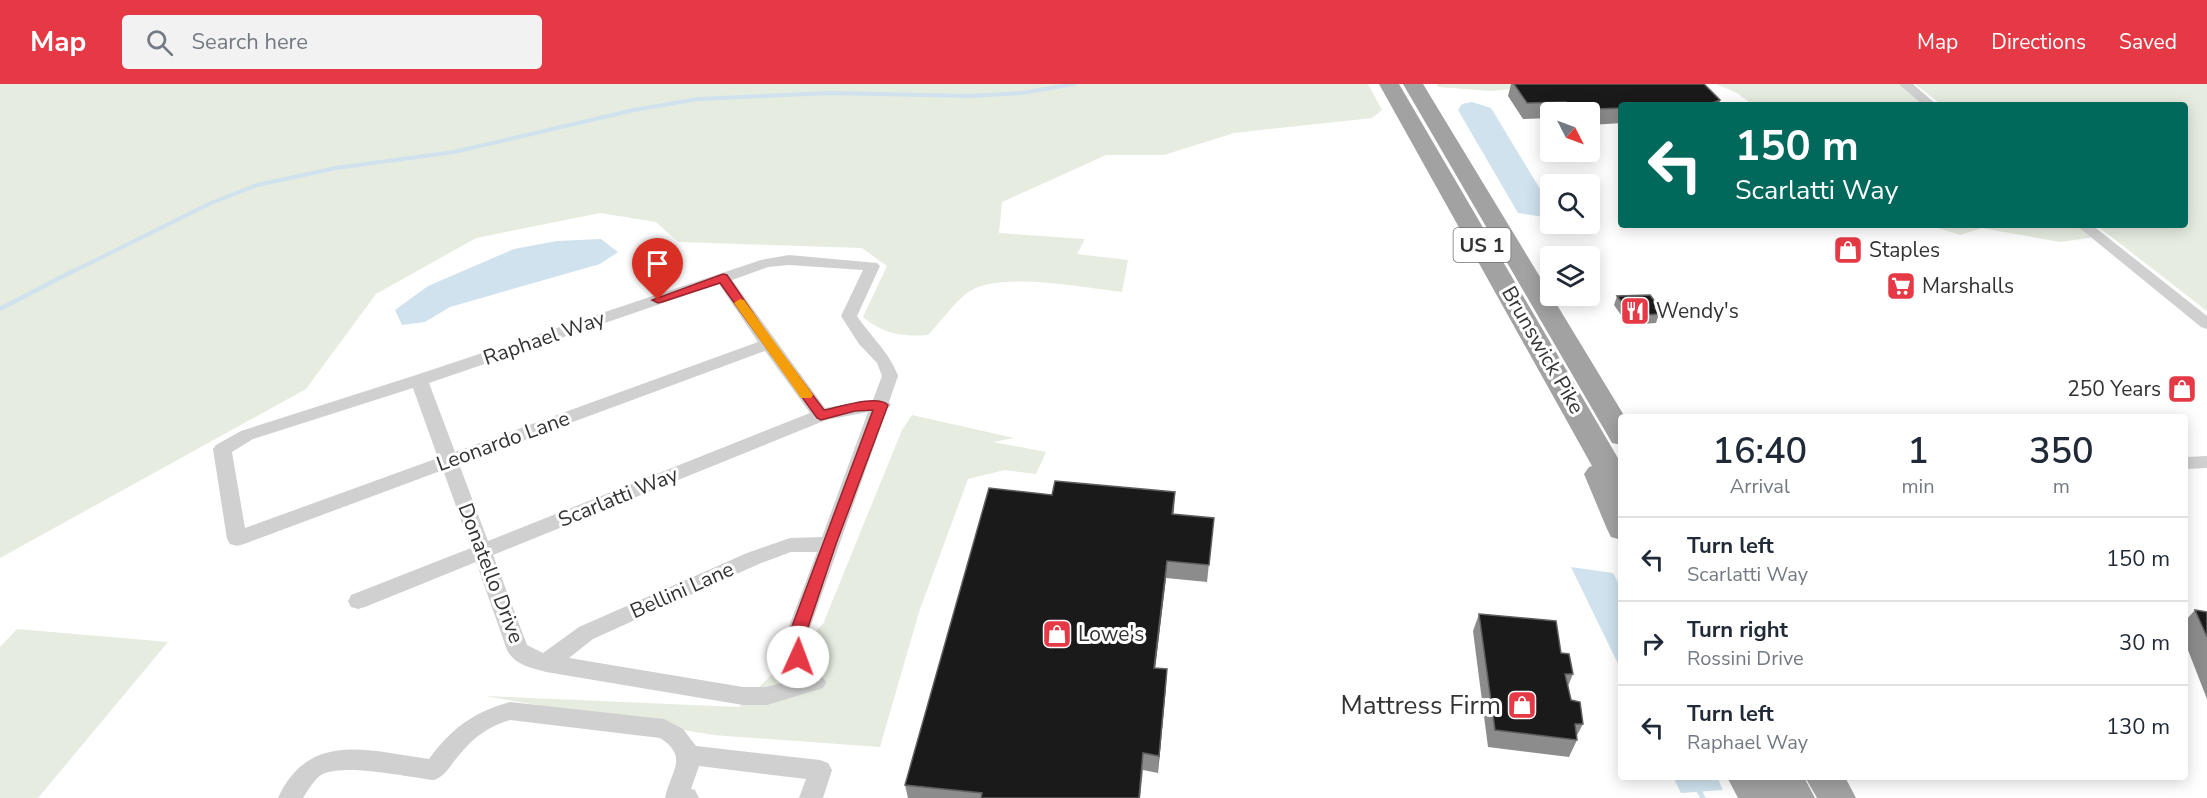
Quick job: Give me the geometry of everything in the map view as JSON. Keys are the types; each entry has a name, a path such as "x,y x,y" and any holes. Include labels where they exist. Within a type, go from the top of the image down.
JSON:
{"highway":[{"name":"Brunswick Pike","path":"1389,84 1618,486"},
{"name":"Brunswick Pike","path":"1413,84 1618,429"},
{"path":"1575,407 1608,501 1618,521"},
{"path":"1748,780 1758,798"},
{"path":"1786,780 1796,798"},
{"path":"1826,780 1837,798"}],"street":[{"path":"1905,84 1927,102"},
{"path":"2087,228 2207,324"},
{"name":"Raphael Way","path":"237,539 222,449 247,435 419,380 766,263 789,260 872,266 849,316 865,340 885,361 890,376 882,405"},
{"path":"723,278 821,415"},
{"name":"Leonardo Lane","path":"237,539 768,344"},
{"name":"Donatello Drive","path":"419,380 518,650 530,658 546,663 743,696 766,696 815,682 803,668 794,645 829,544"},
{"path":"829,544 882,405"},
{"name":"Scarlatti Way","path":"358,601 821,415 855,407 882,405"},
{"path":"2188,463 2207,462"},
{"name":"Bellini Lane","path":"546,663 586,633 754,558 790,545 829,544"},
{"path":"290,798 308,772 316,766 338,759 434,770 453,743 473,724 493,715 510,711 664,729 684,743 689,755 688,766 676,797 687,798"},
{"path":"689,755 820,770 811,798"}],"shaded area":[{"path":"0,84 1368,84 1382,110 1372,118 1234,133 1164,155 1106,155 1002,202 999,233 1085,239 1077,254 1128,260 1122,292 1044,282 1002,282 984,285 965,294 928,335 886,331 863,317 887,266 862,248 678,242 656,222 600,213 476,238 376,294 306,389 0,558"},
{"path":"1437,84 1557,84 1492,91 1438,87"},
{"path":"1716,84 1906,84 1928,102 1749,102 1737,93"},
{"path":"1915,84 2207,84 2207,311 2100,228 2188,228 2188,102 1938,102"},
{"path":"1938,228 1982,228 1960,235"},
{"path":"1982,228 2084,228 2095,237 2060,242"},
{"path":"912,415 1014,438 993,442 1046,452 1036,474 1005,470 968,479 919,612 880,747 713,735 485,696 739,707 823,624 902,430"},
{"path":"17,629 168,642 38,798 0,798 0,647"}],"water":[{"path":"1472,102 1491,108 1540,189 1540,216 1518,213 1458,110 1462,104"},
{"path":"601,239 618,252 600,264 450,307 425,322 402,325 395,310 428,286 514,249 557,241"},
{"path":"1571,567 1613,573 1618,582 1618,664"},
{"path":"1674,780 1718,780 1723,790 1681,793"}],"building":[{"path":"1514,84 1704,84 1720,100 1715,102 1618,102 1618,108 1600,109 1600,102 1527,103"},
{"path":"1650,295 1660,308 1655,308 1659,314 1632,316 1617,296"},
{"name":"Lowe's","path":"1055,481 1175,492 1172,514 1214,518 1209,565 1167,561 1154,668 1167,669 1159,756 1143,753 1139,798 981,798 982,793 905,785 989,488 1052,495"},
{"path":"2195,610 2207,612 2207,637"},
{"name":"Mattress Firm","path":"1479,614 1556,621 1561,653 1569,654 1573,674 1565,674 1571,700 1580,702 1583,724 1575,724 1577,740 1495,730"}],"waterway":[{"path":"70,273 211,203 257,185 336,168 454,152 634,110 698,99 831,93 970,96 1022,93 1074,84"},
{"path":"0,309 73,271"},
{"path":"1698,789 1703,798"}],"slow traffic":[{"path":"740,303 806,395"}],"place":[{"name":"Staples","path":"1848,250"},
{"name":"Marshalls","path":"1901,286"},
{"name":"Wendy's","path":"1635,311"},
{"name":"250 Years","path":"2182,389"},
{"name":"Lowe's","path":"1057,634"},
{"name":"Mattress Firm","path":"1522,705"}],"route":[{"path":"658,300 723,278 821,415 855,407 882,405 829,544 794,645 798,657"}]}
